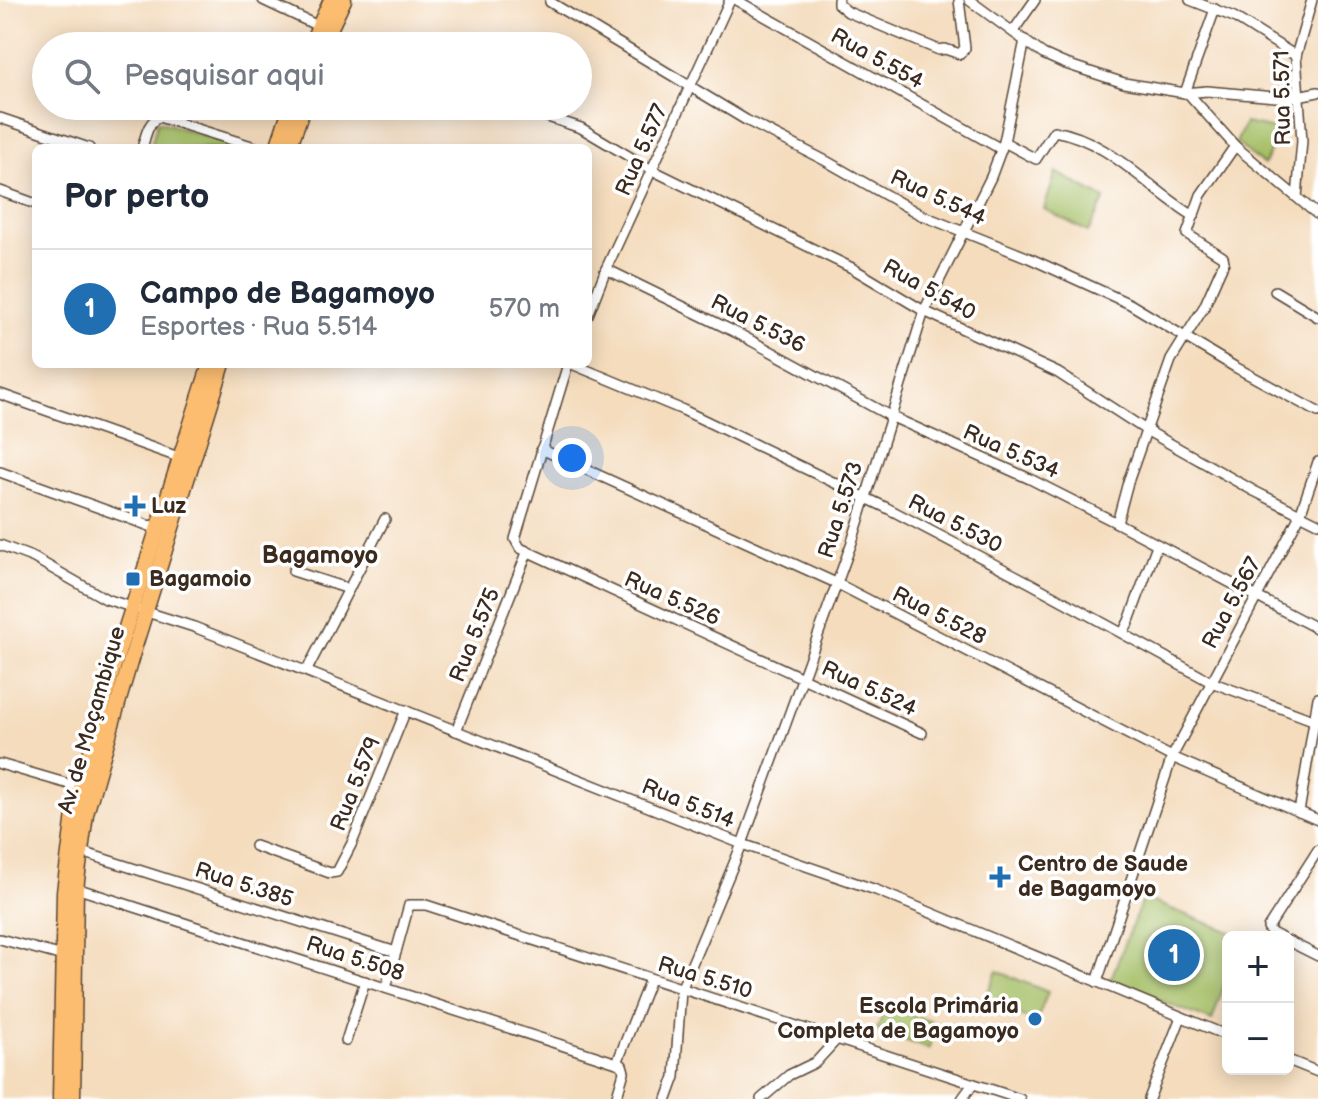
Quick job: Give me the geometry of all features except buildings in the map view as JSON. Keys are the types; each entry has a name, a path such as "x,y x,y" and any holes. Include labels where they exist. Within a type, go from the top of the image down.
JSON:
{"highway":[{"path":"316,32 331,0"},
{"path":"329,32 344,0"},
{"path":"278,144 286,120"},
{"path":"290,144 299,120"},
{"name":"Av. de Moçambique","path":"139,611 158,529 209,368"},
{"name":"Av. de Moçambique","path":"73,1099 76,888 92,789 125,654 222,368"},
{"name":"Av. de Moçambique","path":"60,1099 64,892 79,787 114,665 125,654"}],"street":[{"path":"263,0 318,26"},
{"name":"Rua 5.577","path":"592,305 690,86 733,0"},
{"name":"Rua 5.554","path":"733,0 1003,145 1036,159 1054,131 1077,137 1138,173 1172,204 1194,216"},
{"path":"838,0 838,4 848,12 939,50 960,54 965,48 959,0"},
{"path":"969,0 1043,54 1124,83 1186,93 1300,97 1318,92"},
{"path":"1014,30 1035,0"},
{"path":"1190,0 1245,23 1296,56"},
{"name":"Rua 5.571","path":"1297,197 1302,141 1296,56 1312,0"},
{"name":"Rua 5.544","path":"550,2 746,120 921,215 1090,284 1318,412"},
{"path":"1186,93 1215,9"},
{"name":"Rua 5.573","path":"667,1099 675,1077 681,990 742,844 852,542 924,311 1003,145 1025,40"},
{"path":"1186,93 1235,146 1318,215"},
{"path":"0,118 77,144"},
{"path":"143,144 152,120"},
{"path":"169,120 245,144"},
{"name":"Rua 5.540","path":"557,120 581,128 652,170 852,268 924,311 1058,373 1146,430 1318,523"},
{"path":"1117,523 1171,360 1208,299 1225,260 1188,235 1201,195 1235,146"},
{"path":"0,191 32,203"},
{"name":"Rua 5.536","path":"606,269 737,333 890,416"},
{"path":"1275,291 1318,317"},
{"path":"527,553 515,539 569,368"},
{"name":"Rua 5.530","path":"580,368 683,410 864,499 1030,583 1211,682 1316,721"},
{"path":"0,394 181,458"},
{"name":"Rua 5.534","path":"890,416 1030,479 1318,629"},
{"name":"Rua 5.528","path":"541,449 836,583 1172,757 1318,820"},
{"name":"Rua 5.567","path":"1097,982 1172,757 1300,515 1318,462"},
{"path":"0,472 158,529"},
{"path":"307,670 385,519"},
{"name":"Rua 5.514","path":"0,545 34,558 92,593 307,670 742,844 876,890 1222,1034"},
{"path":"1123,633 1157,545"},
{"name":"Rua 5.526","path":"527,553 802,677"},
{"name":"Rua 5.575","path":"456,731 527,553"},
{"path":"293,571 349,589"},
{"name":"Rua 5.524","path":"802,677 922,733"},
{"path":"1299,812 1318,698"},
{"name":"Rua 5.579","path":"255,846 330,873 337,872 352,843 406,710"},
{"path":"0,764 79,787"},
{"path":"1270,931 1268,928 1318,850"},
{"name":"Rua 5.385","path":"82,852 396,952"},
{"name":"Rua 5.508","path":"76,888 620,1064"},
{"name":"Rua 5.510","path":"396,952 409,905 426,905 1020,1099"},
{"path":"0,939 63,956"},
{"path":"1294,944 1318,956"},
{"path":"386,988 396,952"},
{"path":"616,1099 624,1072 620,1064 650,979"},
{"path":"346,1041 365,981"},
{"path":"1149,1099 1181,1017"},
{"path":"761,1099 789,1075 816,1062 838,1038"},
{"path":"1294,1062 1318,1072"},
{"path":"962,1099 973,1084"}],"green space":[{"path":"158,121 230,144 151,144"},
{"path":"1245,123 1280,130 1264,165 1236,143"},
{"path":"1056,172 1105,199 1088,232 1044,209"},
{"path":"1143,898 1228,931 1222,931 1222,991 1212,1021 1110,981"},
{"path":"997,971 1048,992 1036,1022 984,1001"},
{"path":"886,1006 938,1024 929,1049 877,1030"}],"place":[{"name":"Luz","path":"135,506"},
{"name":"Bagamoio","path":"133,579"},
{"name":"Centro de Saude de Bagamoyo","path":"1000,877"},
{"name":"Campo de Bagamoyo","path":"1174,955"},
{"name":"Escola Primária Completa de Bagamoyo","path":"1035,1019"}],"district":[{"name":"Bagamoyo","path":"320,555"}]}
